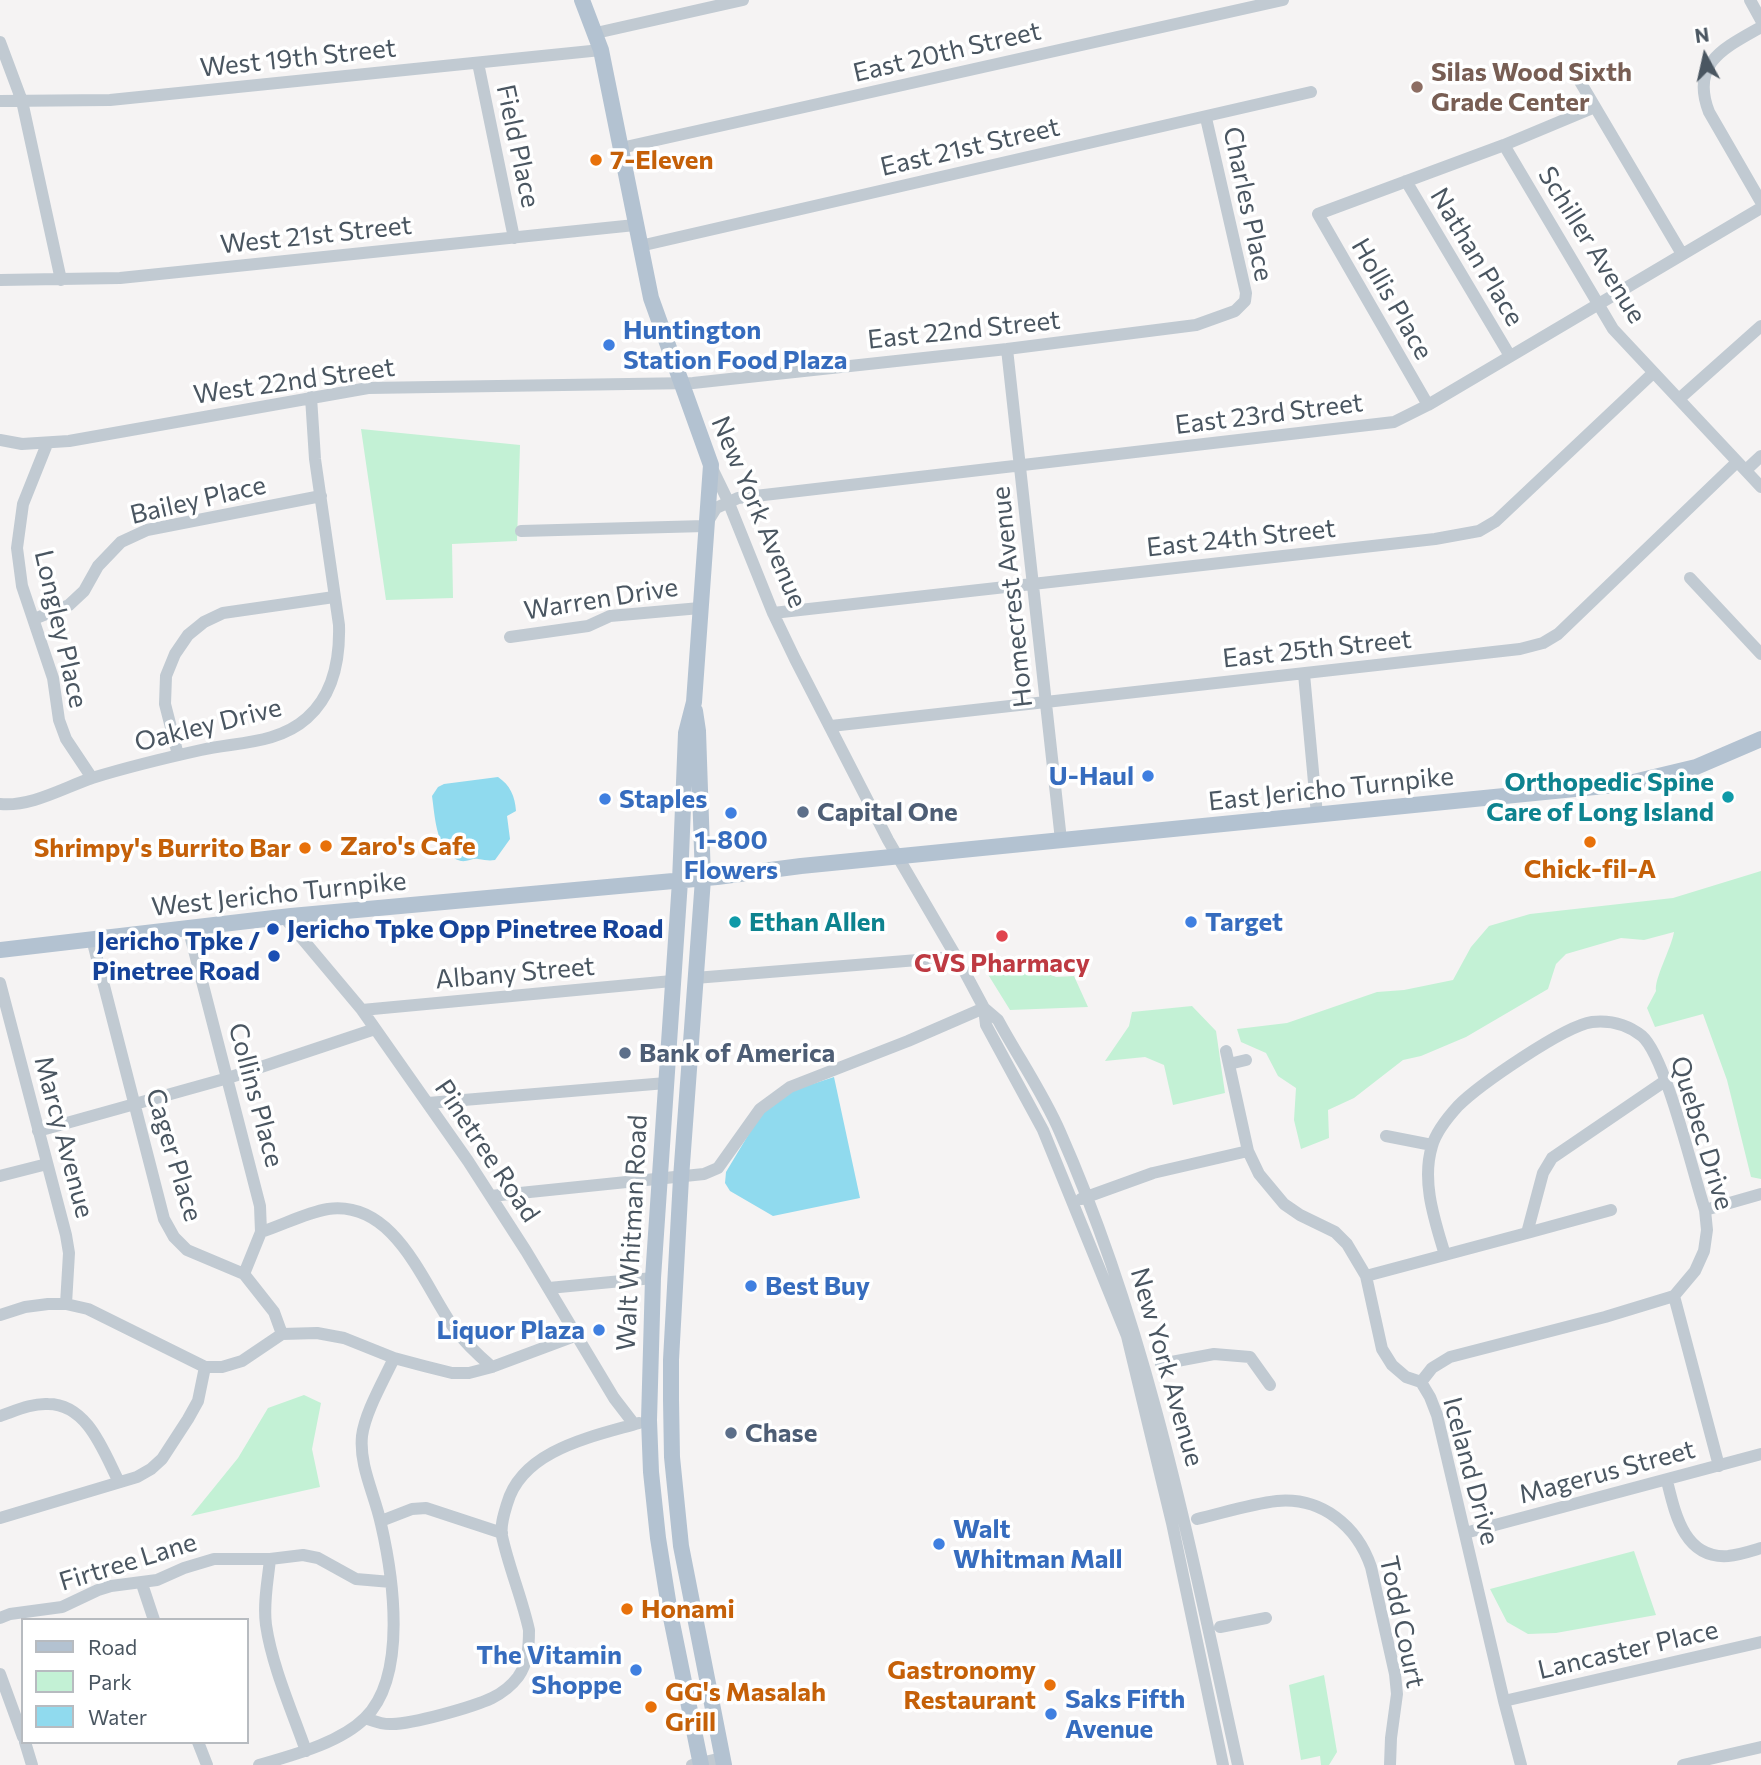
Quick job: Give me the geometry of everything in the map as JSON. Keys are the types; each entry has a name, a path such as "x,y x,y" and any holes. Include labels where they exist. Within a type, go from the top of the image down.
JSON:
{"main road":[{"name":"New York Avenue","path":"582,0 601,50 651,298 711,465"},
{"name":"Walt Whitman Road","path":"688,405 699,447 705,526"},
{"name":"Walt Whitman Road","path":"698,1764 670,1613 651,1472 641,1422 649,1372 659,1180 680,881 686,733 694,702 711,465"},
{"name":"Walt Whitman Road","path":"694,702 698,731 703,878 681,1178 671,1360 671,1418 675,1494 687,1580 723,1761"},
{"name":"East Jericho Turnpike","path":"898,857 1625,783 1696,767 1761,739"},
{"name":"West Jericho Turnpike","path":"0,950 284,917 680,881 898,857"},
{"path":"649,1372 657,1406 671,1418"},
{"path":"641,1422 658,1420 663,1424 675,1494"}],"street":[{"path":"596,33 743,0"},
{"name":"East 20th Street","path":"621,148 1283,0"},
{"path":"1750,0 1761,20"},
{"path":"1761,27 1722,49 1710,62 1703,79 1703,98 1761,202"},
{"path":"0,42 22,101 61,280"},
{"name":"West 19th Street","path":"0,101 123,99 601,50"},
{"name":"Field Place","path":"478,63 514,238"},
{"path":"1572,68 1682,254"},
{"name":"East 21st Street","path":"640,246 1311,92"},
{"path":"1406,181 1504,145 1595,107"},
{"name":"Charles Place","path":"1206,118 1244,284 1245,301"},
{"name":"Schiller Avenue","path":"1504,145 1613,329 1761,487"},
{"name":"Hollis Place","path":"1406,181 1318,214 1428,405"},
{"name":"Nathan Place","path":"1406,181 1510,356"},
{"name":"East 23rd Street","path":"728,501 1394,422 1428,405 1761,208"},
{"name":"West 21st Street","path":"0,280 120,278 635,225"},
{"name":"East 22nd Street","path":"680,383 1007,349 1196,325 1235,312 1245,301"},
{"path":"1679,399 1761,326"},
{"name":"Homecrest Avenue","path":"1007,349 1061,840"},
{"name":"East 24th Street","path":"773,613 1447,538 1479,531 1512,508 1653,373"},
{"name":"West 22nd Street","path":"0,440 22,444 47,444 377,387 680,383"},
{"name":"Oakley Drive","path":"0,804 28,801 92,778 178,755 276,737 307,719 327,693 335,673 339,625 315,459 311,397"},
{"name":"Longley Place","path":"47,444 26,493 18,526 17,548 22,586 53,678 62,730 92,778"},
{"name":"East 25th Street","path":"831,726 1520,649 1543,643 1558,634 1741,466 1761,456"},
{"name":"New York Avenue","path":"711,465 773,613 898,857 984,1008 998,1020 1059,1129 1127,1336 1172,1522 1223,1765"},
{"name":"Bailey Place","path":"34,619 69,605 84,591 98,566 121,542 147,530 321,496"},
{"path":"521,531 705,526 716,508 728,501"},
{"path":"1690,578 1761,654"},
{"path":"178,755 164,704 166,676 175,653 188,635 204,622 223,613 334,597"},
{"name":"Warren Drive","path":"510,637 588,626 610,616 700,608"},
{"path":"1304,674 1317,815"},
{"name":"Pinetree Road","path":"284,917 362,1010 491,1196 614,1398 641,1422"},
{"name":"Collins Place","path":"188,927 257,1185 261,1232 244,1274"},
{"name":"Cager Place","path":"92,939 164,1219 174,1237 187,1250 244,1274 274,1312 282,1334"},
{"path":"695,978 955,957"},
{"name":"Albany Street","path":"362,1010 672,981"},
{"name":"Marcy Avenue","path":"0,983 69,1253 66,1304"},
{"path":"491,1196 704,1174 718,1168 760,1109 790,1087 984,1008"},
{"name":"Quebec Drive","path":"1445,1255 1430,1198 1428,1176 1432,1145 1443,1125 1473,1092 1531,1053 1574,1027 1591,1022 1609,1022 1628,1027 1653,1049 1705,1210 1707,1230 1704,1251 1695,1271 1674,1296"},
{"path":"38,1131 228,1078 375,1030"},
{"name":"Iceland Drive","path":"1246,1060 1227,1057 1248,1151 1259,1174 1284,1204 1335,1232 1347,1244 1366,1276 1382,1349 1392,1365 1406,1377 1421,1382 1430,1397 1437,1415 1521,1765"},
{"path":"1527,1233 1543,1173 1552,1158 1665,1081"},
{"path":"428,1104 666,1083"},
{"path":"1385,1136 1432,1145"},
{"path":"1081,1199 1153,1173 1248,1151"},
{"path":"0,1176 47,1164"},
{"path":"1705,1210 1761,1194"},
{"name":"New York Avenue","path":"1081,1199 1134,1328 1185,1520 1238,1765"},
{"path":"261,1232 329,1209 344,1209 378,1221 394,1233 454,1328 492,1367"},
{"path":"1366,1276 1611,1210"},
{"path":"549,1288 653,1278"},
{"path":"1421,1382 1432,1368 1450,1357 1605,1317 1674,1296 1719,1466"},
{"path":"0,1315 35,1305 66,1304 88,1309 205,1367 222,1367 242,1361 282,1334 317,1333 344,1338 394,1357 452,1373 469,1373 575,1336"},
{"path":"1161,1364 1214,1354 1250,1357 1270,1385"},
{"path":"259,1765 306,1751 365,1718 389,1674 392,1640 391,1582 381,1521 362,1452 362,1434 394,1357"},
{"path":"0,1518 137,1477 151,1469 162,1459 198,1401 205,1367"},
{"path":"0,1416 50,1403 65,1407 79,1416 92,1430 119,1482"},
{"path":"365,1718 388,1725 408,1723 492,1698 518,1677 526,1662 530,1630 502,1533 509,1496 529,1467 544,1457 641,1422"},
{"name":"Magerus Street","path":"1465,1533 1761,1454"},
{"path":"1667,1481 1676,1517 1684,1534 1695,1546 1710,1554 1727,1556 1761,1548"},
{"name":"Todd Court","path":"1197,1519 1277,1501 1299,1502 1320,1507 1339,1518 1353,1531 1365,1550 1371,1567 1395,1674 1397,1694 1390,1765"},
{"path":"381,1521 412,1508 426,1508 502,1533"},
{"name":"Firtree Lane","path":"0,1618 10,1614 62,1607 111,1586 142,1584 214,1559 270,1559 303,1555 318,1558 356,1579 391,1582"},
{"path":"270,1559 265,1606 266,1624 271,1647 306,1751"},
{"path":"142,1584 153,1618"},
{"path":"1220,1627 1266,1618"},
{"name":"Lancaster Place","path":"1504,1701 1761,1643"},
{"path":"0,1674 21,1728"},
{"path":"25,1744 32,1765"},
{"path":"199,1744 207,1765"},
{"path":"1682,1765 1761,1747"},
{"path":"698,1764 723,1761"}],"green space":[{"path":"361,429 520,445 517,541 452,544 453,598 386,600"},
{"path":"1761,871 1761,1179 1751,1177 1727,1080 1703,1014 1655,1027 1647,1008 1656,991 1674,932 1644,940 1621,938 1566,954 1556,964 1548,989 1466,1037 1421,1056 1403,1060 1354,1098 1328,1110 1329,1138 1301,1149 1294,1120 1296,1088 1278,1076 1266,1053 1241,1042 1237,1029 1287,1023 1377,992 1404,990 1453,980 1471,947 1489,926 1530,914 1673,898"},
{"path":"1040,963 1043,971 1056,977 1074,976 1088,1007 1010,1010 984,968"},
{"path":"1192,1006 1216,1031 1225,1093 1173,1105 1164,1065 1145,1057 1105,1061 1129,1026 1132,1012"},
{"path":"304,1395 321,1403 312,1449 320,1487 191,1516 238,1458 268,1408"},
{"path":"1634,1551 1656,1615 1556,1633 1528,1634 1507,1622 1490,1589"},
{"path":"1324,1675 1337,1752 1329,1765 1321,1765 1320,1756 1301,1760 1289,1685"}],"water":[{"path":"498,777 509,787 514,800 516,811 507,816 510,839 495,860 461,861 453,857 446,851 438,834 432,796 438,787 444,784"},
{"path":"834,1077 860,1198 773,1216 730,1191 725,1183 726,1172 762,1112 791,1091"}],"place":[{"name":"Silas Wood Sixth Grade Center","path":"1417,87"},
{"name":"7-Eleven","path":"596,160"},
{"name":"Huntington Station Food Plaza","path":"609,345"},
{"name":"U-Haul","path":"1148,776"},
{"name":"Orthopedic Spine Care of Long Island","path":"1728,797"},
{"name":"Staples","path":"605,799"},
{"name":"Capital One","path":"803,812"},
{"name":"1-800 Flowers","path":"731,813"},
{"name":"Chick-fil-A","path":"1590,842"},
{"name":"Zaro's Cafe","path":"326,846"},
{"name":"Shrimpy's Burrito Bar","path":"305,848"},
{"name":"Ethan Allen","path":"735,922"},
{"name":"Target","path":"1191,922"},
{"name":"Jericho Tpke Opp Pinetree Road","path":"273,929"},
{"name":"CVS Pharmacy","path":"1002,936"},
{"name":"Jericho Tpke / Pinetree Road","path":"274,956"},
{"name":"Bank of America","path":"625,1053"},
{"name":"Best Buy","path":"751,1286"},
{"name":"Liquor Plaza","path":"599,1330"},
{"name":"Chase","path":"731,1433"},
{"name":"Walt Whitman Mall","path":"939,1544"},
{"name":"Honami","path":"627,1609"},
{"name":"The Vitamin Shoppe","path":"636,1670"},
{"name":"Gastronomy Restaurant","path":"1050,1685"},
{"name":"GG's Masalah Grill","path":"651,1707"},
{"name":"Saks Fifth Avenue","path":"1051,1714"}]}
